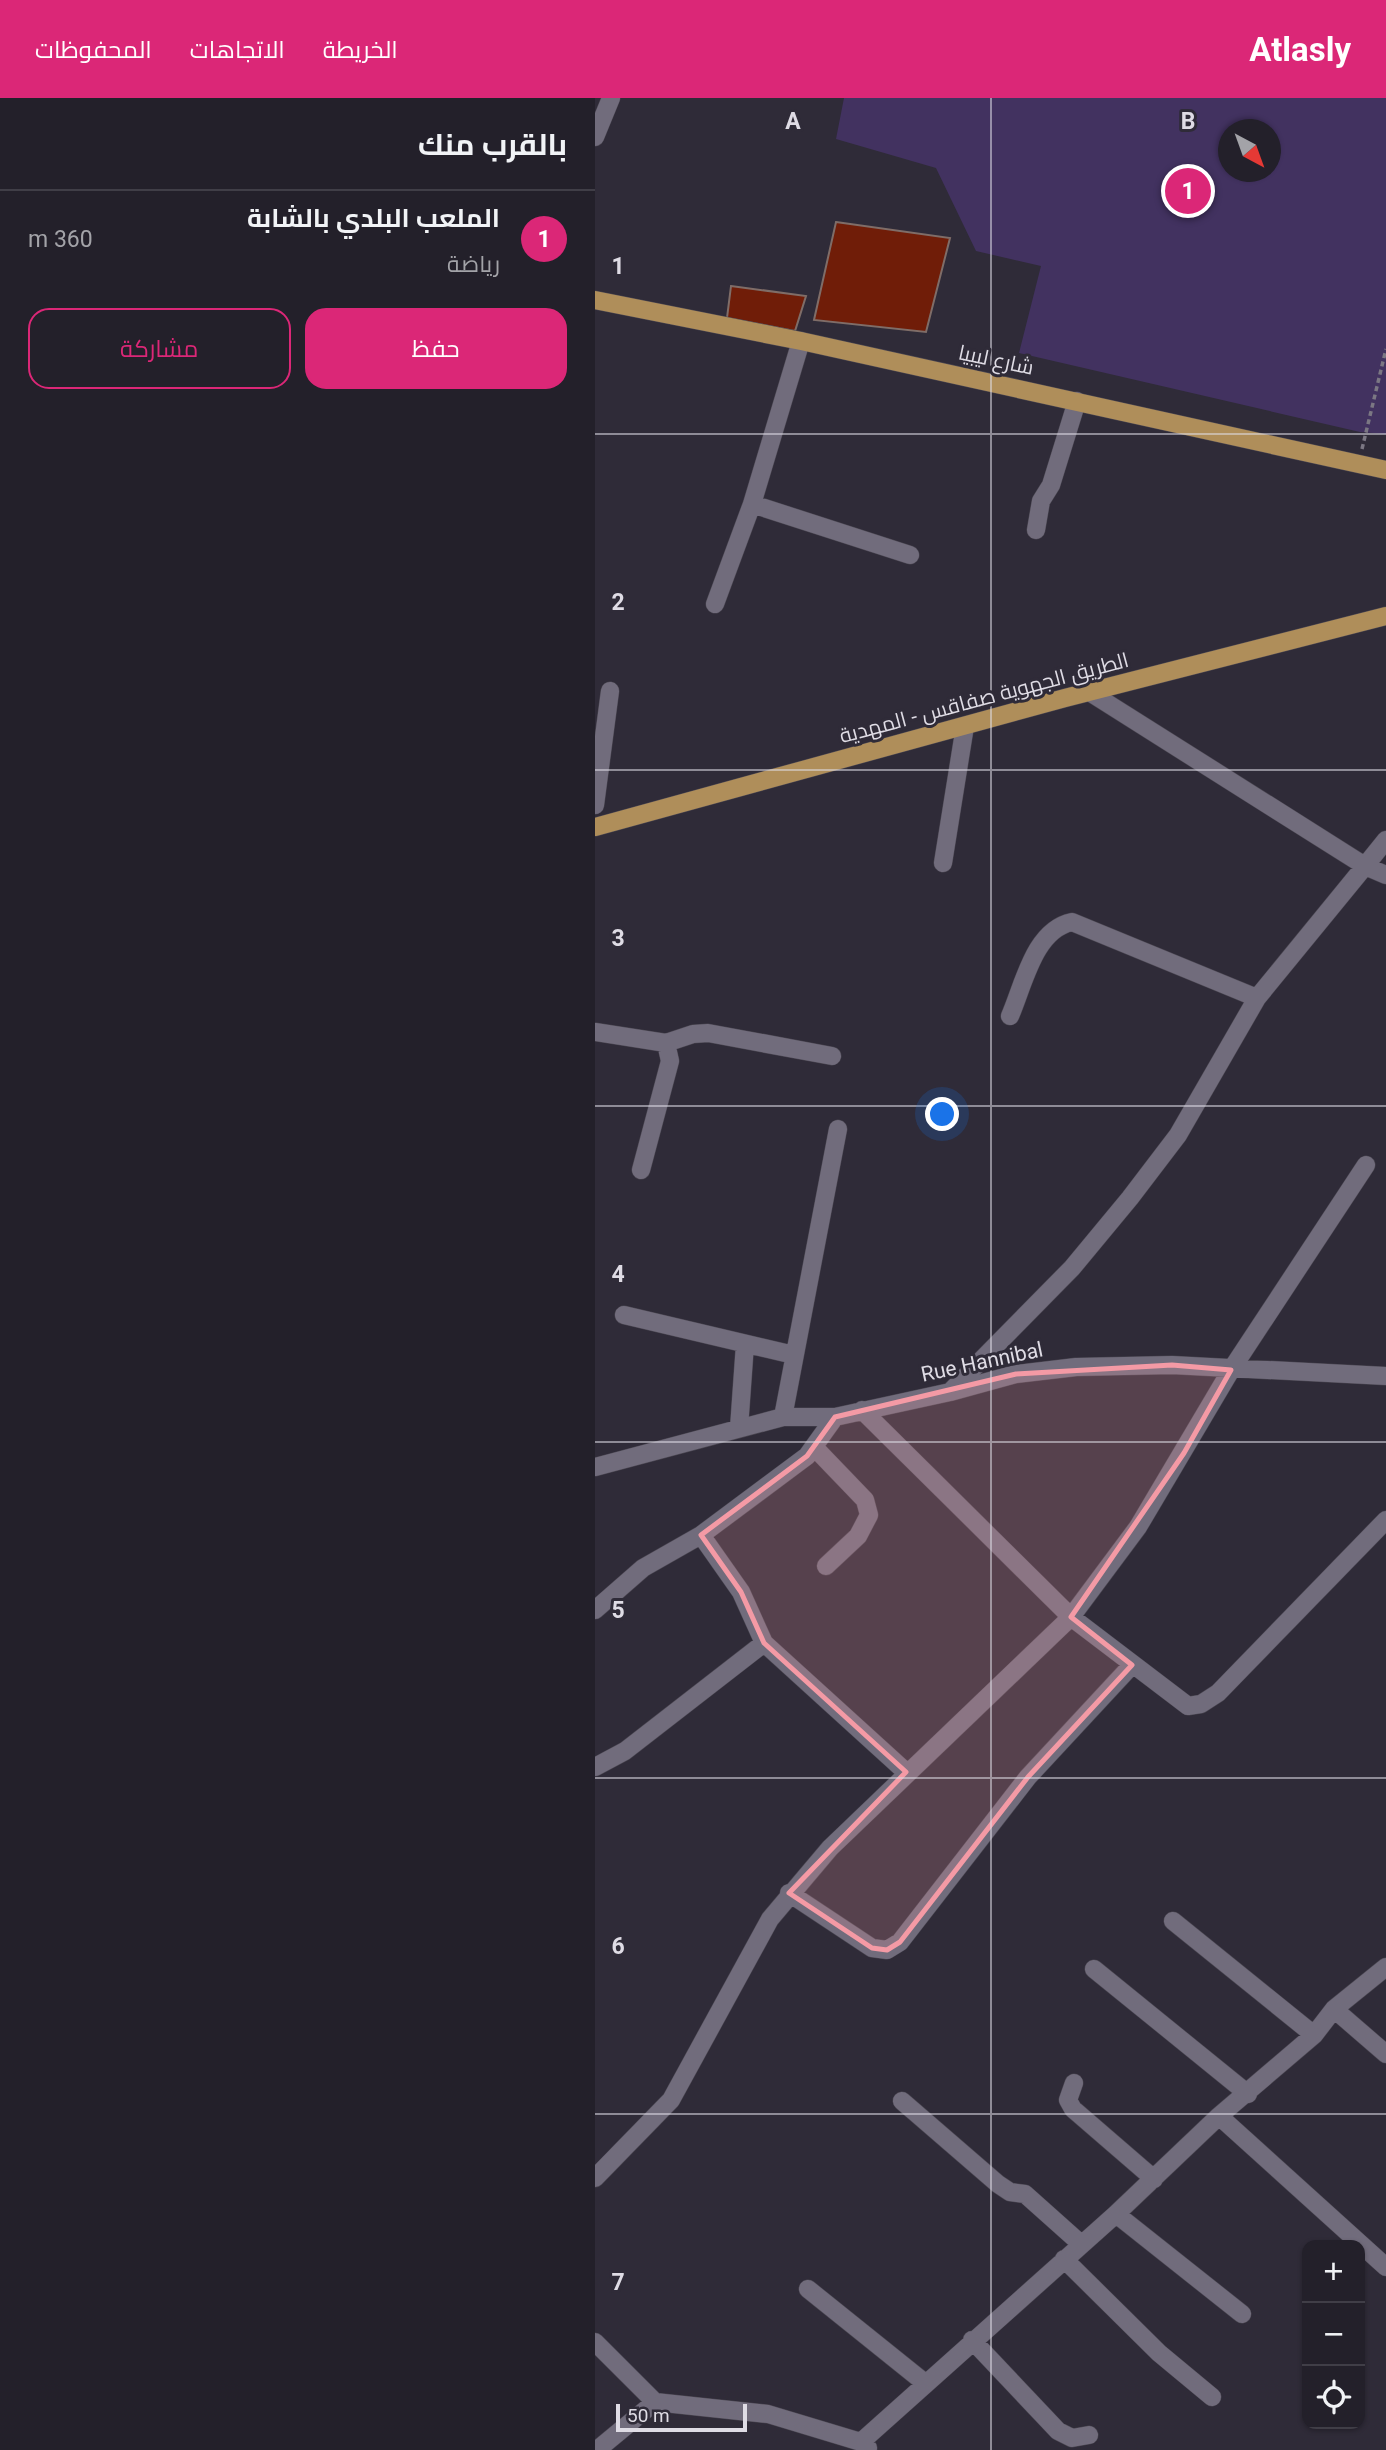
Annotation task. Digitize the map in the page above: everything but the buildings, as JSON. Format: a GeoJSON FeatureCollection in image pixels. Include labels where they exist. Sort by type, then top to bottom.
{"type":"FeatureCollection","features":[{"type":"Feature","properties":{"kind":"main road","name":"شارع ليبيا"},"geometry":{"type":"LineString","coordinates":[[595,300],[801,341],[1386,470]]}},
{"type":"Feature","properties":{"kind":"main road","name":"الطريق الجهوية صفاقس - المهدية"},"geometry":{"type":"LineString","coordinates":[[595,827],[965,726],[1386,616]]}},
{"type":"Feature","properties":{"kind":"street"},"geometry":{"type":"LineString","coordinates":[[595,137],[611,98]]}},
{"type":"Feature","properties":{"kind":"street"},"geometry":{"type":"LineString","coordinates":[[715,604],[752,504],[801,341]]}},
{"type":"Feature","properties":{"kind":"street"},"geometry":{"type":"LineString","coordinates":[[1036,530],[1041,501],[1051,485],[1077,401]]}},
{"type":"Feature","properties":{"kind":"street"},"geometry":{"type":"LineString","coordinates":[[752,504],[910,555]]}},
{"type":"Feature","properties":{"kind":"street"},"geometry":{"type":"LineString","coordinates":[[595,805],[610,691]]}},
{"type":"Feature","properties":{"kind":"street"},"geometry":{"type":"LineString","coordinates":[[1091,693],[1366,866],[1386,875]]}},
{"type":"Feature","properties":{"kind":"street"},"geometry":{"type":"LineString","coordinates":[[943,863],[965,726]]}},
{"type":"Feature","properties":{"kind":"street"},"geometry":{"type":"LineString","coordinates":[[950,1392],[1072,1268],[1130,1198],[1178,1135],[1257,998],[1386,840]]}},
{"type":"Feature","properties":{"kind":"street"},"geometry":{"type":"LineString","coordinates":[[1010,1016],[1044,937],[1057,926],[1072,922],[1257,998]]}},
{"type":"Feature","properties":{"kind":"street"},"geometry":{"type":"LineString","coordinates":[[595,1031],[666,1043],[693,1034],[708,1033],[832,1056]]}},
{"type":"Feature","properties":{"kind":"street"},"geometry":{"type":"LineString","coordinates":[[641,1170],[670,1061],[666,1043]]}},
{"type":"Feature","properties":{"kind":"street"},"geometry":{"type":"LineString","coordinates":[[783,1417],[838,1129]]}},
{"type":"Feature","properties":{"kind":"street"},"geometry":{"type":"LineString","coordinates":[[595,2178],[671,2100],[770,1919],[789,1893],[906,1772],[1071,1617],[1138,1528],[1231,1370],[1366,1165]]}},
{"type":"Feature","properties":{"kind":"street"},"geometry":{"type":"LineString","coordinates":[[624,1315],[795,1355]]}},
{"type":"Feature","properties":{"kind":"street"},"geometry":{"type":"LineString","coordinates":[[739,1428],[745,1343]]}},
{"type":"Feature","properties":{"kind":"street","name":"Rue Hannibal"},"geometry":{"type":"LineString","coordinates":[[595,1467],[783,1417],[835,1417],[950,1392],[1016,1374],[1076,1367],[1172,1365],[1386,1376]]}},
{"type":"Feature","properties":{"kind":"street"},"geometry":{"type":"LineString","coordinates":[[862,1410],[1071,1617],[1188,1706],[1201,1704],[1218,1693],[1386,1520]]}},
{"type":"Feature","properties":{"kind":"street"},"geometry":{"type":"LineString","coordinates":[[595,1609],[643,1568],[701,1535],[815,1448],[835,1417]]}},
{"type":"Feature","properties":{"kind":"street"},"geometry":{"type":"LineString","coordinates":[[815,1448],[865,1500],[869,1515],[858,1536],[826,1566]]}},
{"type":"Feature","properties":{"kind":"street"},"geometry":{"type":"LineString","coordinates":[[701,1535],[741,1592],[764,1643],[906,1772]]}},
{"type":"Feature","properties":{"kind":"street"},"geometry":{"type":"LineString","coordinates":[[595,1767],[625,1751],[764,1643]]}},
{"type":"Feature","properties":{"kind":"street"},"geometry":{"type":"LineString","coordinates":[[789,1893],[872,1948],[887,1950],[900,1942],[1028,1776],[1132,1665]]}},
{"type":"Feature","properties":{"kind":"street"},"geometry":{"type":"LineString","coordinates":[[1173,1921],[1314,2035]]}},
{"type":"Feature","properties":{"kind":"street"},"geometry":{"type":"LineString","coordinates":[[595,2342],[655,2402],[768,2414],[865,2446],[925,2383],[1116,2214],[1219,2116],[1314,2035],[1334,2009],[1386,1967]]}},
{"type":"Feature","properties":{"kind":"street"},"geometry":{"type":"LineString","coordinates":[[1094,1969],[1248,2094]]}},
{"type":"Feature","properties":{"kind":"street"},"geometry":{"type":"LineString","coordinates":[[1334,2009],[1386,2054]]}},
{"type":"Feature","properties":{"kind":"street"},"geometry":{"type":"LineString","coordinates":[[1074,2082],[1068,2100],[1073,2109],[1154,2179]]}},
{"type":"Feature","properties":{"kind":"street"},"geometry":{"type":"LineString","coordinates":[[902,2101],[1006,2190],[1025,2194],[1081,2244]]}},
{"type":"Feature","properties":{"kind":"street"},"geometry":{"type":"LineString","coordinates":[[1219,2116],[1386,2267]]}},
{"type":"Feature","properties":{"kind":"street"},"geometry":{"type":"LineString","coordinates":[[1116,2214],[1243,2314]]}},
{"type":"Feature","properties":{"kind":"street"},"geometry":{"type":"LineString","coordinates":[[1064,2259],[1159,2353],[1212,2397]]}},
{"type":"Feature","properties":{"kind":"street"},"geometry":{"type":"LineString","coordinates":[[808,2289],[925,2383]]}},
{"type":"Feature","properties":{"kind":"street"},"geometry":{"type":"LineString","coordinates":[[972,2340],[1058,2431],[1072,2438],[1089,2435]]}},
{"type":"Feature","properties":{"kind":"street"},"geometry":{"type":"LineString","coordinates":[[597,2450],[655,2402]]}},
{"type":"Feature","properties":{"kind":"path"},"geometry":{"type":"LineString","coordinates":[[1359,463],[1386,349]]}},
{"type":"Feature","properties":{"kind":"highlighted area"},"geometry":{"type":"Polygon","coordinates":[[[1172,1365],[1231,1370],[1184,1453],[1071,1617],[1132,1665],[1028,1777],[900,1942],[887,1950],[872,1948],[789,1893],[906,1772],[764,1643],[741,1592],[701,1535],[807,1456],[835,1417],[1016,1374],[1172,1365]]]}},
{"type":"Feature","properties":{"kind":"shaded area"},"geometry":{"type":"Polygon","coordinates":[[[844,98],[1386,98],[1386,434],[1360,432],[1019,353],[1041,266],[976,251],[936,168],[836,139],[844,98]]]}},
{"type":"Feature","properties":{"kind":"place","name":"الملعب البلدي بالشابة"},"geometry":{"type":"Point","coordinates":[1188,191]}}]}
